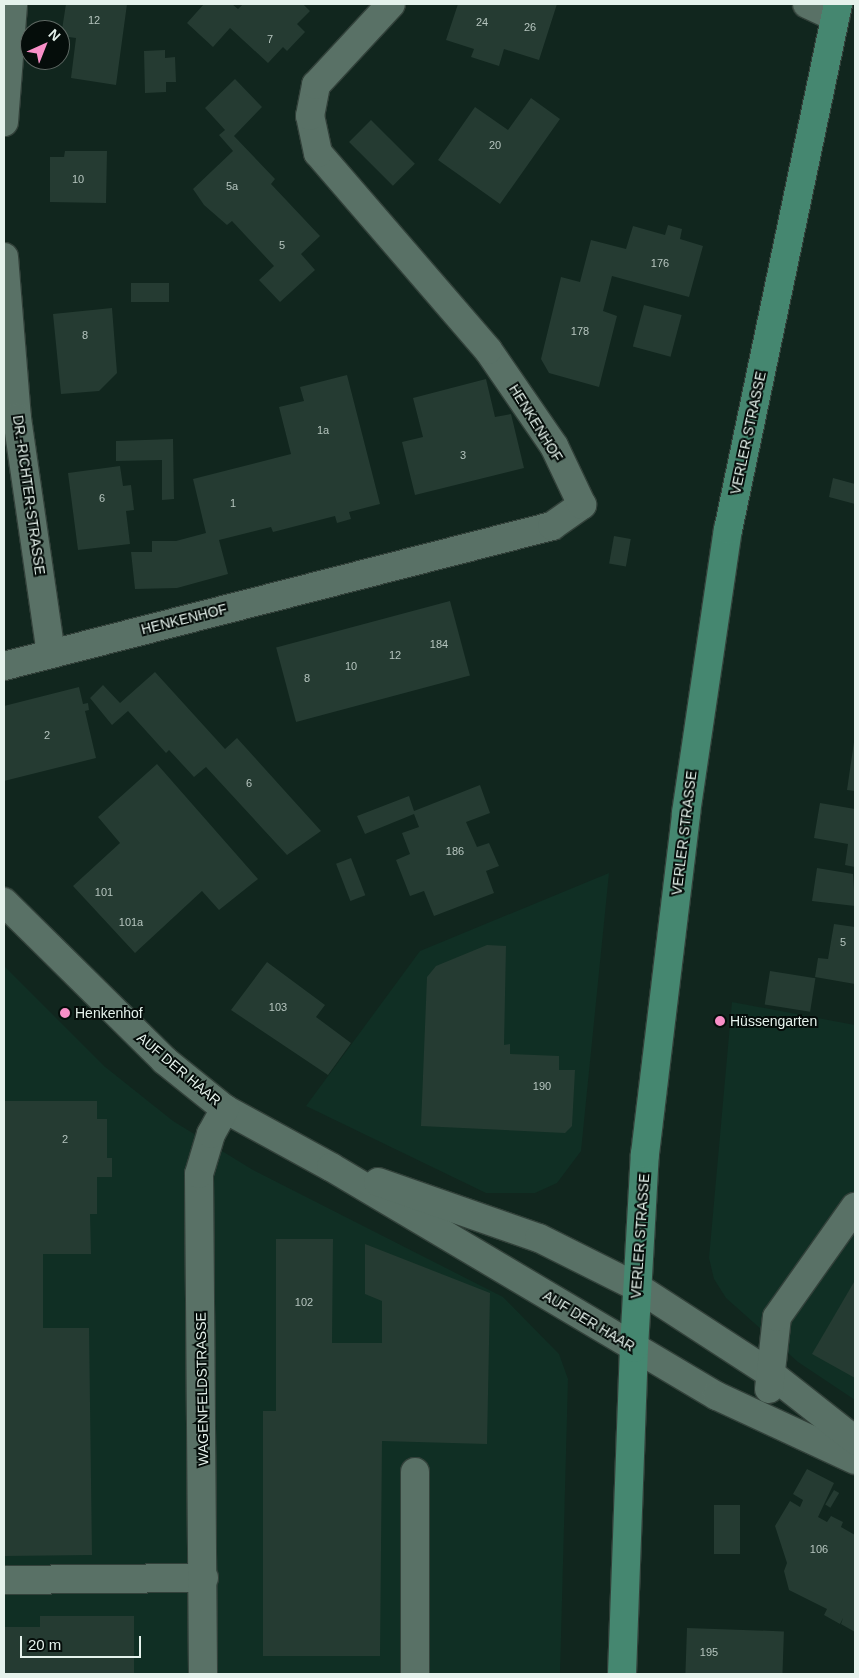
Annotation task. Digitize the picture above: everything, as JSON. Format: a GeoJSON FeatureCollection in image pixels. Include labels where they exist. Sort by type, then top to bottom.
{"type":"FeatureCollection","features":[{"type":"Feature","properties":{"kind":"main road","name":"VERLER STRASSE"},"geometry":{"type":"LineString","coordinates":[[622,1674],[634,1348],[646,1154],[686,813],[728,530],[836,10]]}},
{"type":"Feature","properties":{"kind":"street"},"geometry":{"type":"LineString","coordinates":[[4,122],[13,4]]}},
{"type":"Feature","properties":{"kind":"street","name":"HENKENHOF"},"geometry":{"type":"LineString","coordinates":[[51,654],[552,526],[582,505],[554,446],[488,350],[318,153],[310,116],[316,85],[391,4]]}},
{"type":"Feature","properties":{"kind":"street"},"geometry":{"type":"LineString","coordinates":[[807,4],[836,10]]}},
{"type":"Feature","properties":{"kind":"street","name":"DR.-RICHTER-STRASSE"},"geometry":{"type":"LineString","coordinates":[[4,257],[17,418],[51,654]]}},
{"type":"Feature","properties":{"kind":"street"},"geometry":{"type":"LineString","coordinates":[[4,666],[51,654]]}},
{"type":"Feature","properties":{"kind":"street","name":"AUF DER HAAR"},"geometry":{"type":"LineString","coordinates":[[4,902],[164,1060],[225,1109],[331,1167],[717,1396],[855,1460]]}},
{"type":"Feature","properties":{"kind":"street","name":"WAGENFELDSTRASSE"},"geometry":{"type":"LineString","coordinates":[[203,1674],[204,1578],[199,1174],[211,1134],[225,1109]]}},
{"type":"Feature","properties":{"kind":"street","name":"AUF DER HAAR"},"geometry":{"type":"LineString","coordinates":[[331,1167],[539,1238],[637,1286],[771,1374],[855,1440]]}},
{"type":"Feature","properties":{"kind":"street"},"geometry":{"type":"LineString","coordinates":[[765,1418],[777,1317],[855,1207]]}},
{"type":"Feature","properties":{"kind":"street"},"geometry":{"type":"LineString","coordinates":[[415,1472],[415,1674]]}},
{"type":"Feature","properties":{"kind":"street"},"geometry":{"type":"LineString","coordinates":[[4,1580],[204,1578]]}},
{"type":"Feature","properties":{"kind":"shaded area"},"geometry":{"type":"Polygon","coordinates":[[[609,873],[581,1151],[557,1183],[535,1193],[486,1193],[306,1106],[420,951],[609,873]]]}},
{"type":"Feature","properties":{"kind":"shaded area"},"geometry":{"type":"Polygon","coordinates":[[[4,966],[104,1066],[173,1121],[253,1170],[503,1297],[559,1354],[568,1379],[560,1674],[4,1674],[4,966]]]}},
{"type":"Feature","properties":{"kind":"shaded area"},"geometry":{"type":"Polygon","coordinates":[[[732,1002],[855,1025],[855,1400],[798,1362],[726,1298],[714,1279],[709,1258],[732,1002]]]}},
{"type":"Feature","properties":{"kind":"building"},"geometry":{"type":"Polygon","coordinates":[[[66,4],[127,4],[116,85],[71,78],[76,38],[70,37],[70,20],[64,20],[66,4]]]}},
{"type":"Feature","properties":{"kind":"building"},"geometry":{"type":"Polygon","coordinates":[[[204,4],[232,4],[238,9],[243,4],[303,4],[310,11],[297,24],[305,32],[287,51],[283,47],[268,63],[230,28],[213,47],[187,23],[204,4]]]}},
{"type":"Feature","properties":{"kind":"building"},"geometry":{"type":"Polygon","coordinates":[[[458,4],[557,4],[539,60],[504,49],[499,66],[471,57],[474,49],[446,40],[458,4]]]}},
{"type":"Feature","properties":{"kind":"building"},"geometry":{"type":"Polygon","coordinates":[[[165,50],[165,58],[175,57],[176,82],[166,82],[166,92],[145,93],[144,51],[165,50]]]}},
{"type":"Feature","properties":{"kind":"building"},"geometry":{"type":"Polygon","coordinates":[[[235,79],[262,107],[234,136],[275,179],[271,184],[320,236],[301,254],[315,270],[280,302],[259,280],[274,266],[232,221],[227,225],[204,205],[193,189],[233,151],[219,135],[225,130],[205,108],[235,79]]]}},
{"type":"Feature","properties":{"kind":"building"},"geometry":{"type":"Polygon","coordinates":[[[531,98],[560,119],[500,204],[438,160],[475,107],[508,130],[531,98]]]}},
{"type":"Feature","properties":{"kind":"building"},"geometry":{"type":"Polygon","coordinates":[[[371,120],[415,164],[393,186],[349,142],[371,120]]]}},
{"type":"Feature","properties":{"kind":"building"},"geometry":{"type":"Polygon","coordinates":[[[65,151],[107,151],[106,203],[50,202],[50,157],[64,157],[65,151]]]}},
{"type":"Feature","properties":{"kind":"building"},"geometry":{"type":"Polygon","coordinates":[[[668,225],[682,229],[680,239],[703,246],[689,297],[612,276],[603,311],[617,316],[599,387],[549,373],[541,359],[561,277],[580,282],[591,240],[626,249],[633,226],[665,235],[668,225]]]}},
{"type":"Feature","properties":{"kind":"building"},"geometry":{"type":"Polygon","coordinates":[[[131,283],[169,283],[169,302],[131,302],[131,283]]]}},
{"type":"Feature","properties":{"kind":"building"},"geometry":{"type":"Polygon","coordinates":[[[644,305],[682,315],[671,357],[633,347],[644,305]]]}},
{"type":"Feature","properties":{"kind":"building"},"geometry":{"type":"Polygon","coordinates":[[[112,308],[117,373],[99,391],[61,394],[53,314],[112,308]]]}},
{"type":"Feature","properties":{"kind":"building"},"geometry":{"type":"Polygon","coordinates":[[[347,375],[380,504],[349,512],[351,519],[337,523],[335,516],[273,532],[271,527],[219,540],[228,574],[177,588],[135,589],[131,552],[152,552],[152,541],[176,541],[206,533],[193,479],[291,454],[279,407],[304,401],[300,387],[347,375]]]}},
{"type":"Feature","properties":{"kind":"building"},"geometry":{"type":"Polygon","coordinates":[[[486,379],[495,417],[511,414],[524,468],[415,495],[402,442],[423,437],[413,398],[486,379]]]}},
{"type":"Feature","properties":{"kind":"building"},"geometry":{"type":"Polygon","coordinates":[[[173,439],[174,499],[162,500],[162,460],[116,461],[116,441],[173,439]]]}},
{"type":"Feature","properties":{"kind":"building"},"geometry":{"type":"Polygon","coordinates":[[[120,466],[123,486],[131,485],[134,510],[126,511],[130,544],[78,550],[68,473],[120,466]]]}},
{"type":"Feature","properties":{"kind":"building"},"geometry":{"type":"Polygon","coordinates":[[[833,478],[855,484],[855,504],[829,497],[833,478]]]}},
{"type":"Feature","properties":{"kind":"building"},"geometry":{"type":"Polygon","coordinates":[[[614,536],[631,539],[626,567],[609,564],[614,536]]]}},
{"type":"Feature","properties":{"kind":"building"},"geometry":{"type":"Polygon","coordinates":[[[450,601],[470,675],[296,722],[276,648],[450,601]]]}},
{"type":"Feature","properties":{"kind":"building"},"geometry":{"type":"Polygon","coordinates":[[[155,672],[225,749],[237,738],[321,831],[287,855],[206,767],[194,777],[169,750],[166,753],[128,711],[112,725],[90,698],[103,685],[120,703],[155,672]]]}},
{"type":"Feature","properties":{"kind":"building"},"geometry":{"type":"Polygon","coordinates":[[[79,687],[83,704],[88,703],[89,710],[85,711],[96,758],[4,781],[4,706],[79,687]]]}},
{"type":"Feature","properties":{"kind":"building"},"geometry":{"type":"Polygon","coordinates":[[[855,743],[855,791],[847,790],[855,743]]]}},
{"type":"Feature","properties":{"kind":"building"},"geometry":{"type":"Polygon","coordinates":[[[157,764],[258,879],[219,910],[202,891],[135,953],[73,886],[120,843],[98,817],[157,764]]]}},
{"type":"Feature","properties":{"kind":"building"},"geometry":{"type":"Polygon","coordinates":[[[480,785],[490,813],[466,822],[477,847],[489,843],[499,866],[486,871],[494,893],[434,916],[424,891],[410,896],[396,860],[410,854],[402,833],[419,827],[414,814],[365,834],[357,816],[409,796],[414,811],[480,785]]]}},
{"type":"Feature","properties":{"kind":"building"},"geometry":{"type":"Polygon","coordinates":[[[820,803],[855,809],[855,867],[845,865],[848,844],[814,838],[820,803]]]}},
{"type":"Feature","properties":{"kind":"building"},"geometry":{"type":"Polygon","coordinates":[[[351,858],[365,895],[350,901],[336,864],[351,858]]]}},
{"type":"Feature","properties":{"kind":"building"},"geometry":{"type":"Polygon","coordinates":[[[817,868],[853,874],[855,906],[812,901],[817,868]]]}},
{"type":"Feature","properties":{"kind":"building"},"geometry":{"type":"Polygon","coordinates":[[[834,924],[855,927],[855,984],[815,977],[818,958],[828,959],[834,924]]]}},
{"type":"Feature","properties":{"kind":"building"},"geometry":{"type":"Polygon","coordinates":[[[487,945],[506,946],[504,1045],[510,1044],[510,1054],[559,1056],[559,1070],[575,1070],[572,1126],[565,1133],[421,1126],[427,977],[436,966],[487,945]]]}},
{"type":"Feature","properties":{"kind":"building"},"geometry":{"type":"Polygon","coordinates":[[[267,962],[325,1005],[316,1017],[351,1043],[328,1075],[231,1010],[267,962]]]}},
{"type":"Feature","properties":{"kind":"building"},"geometry":{"type":"Polygon","coordinates":[[[770,971],[815,978],[810,1012],[765,1005],[770,971]]]}},
{"type":"Feature","properties":{"kind":"building"},"geometry":{"type":"Polygon","coordinates":[[[4,1101],[97,1101],[97,1119],[107,1119],[107,1158],[112,1158],[112,1177],[97,1177],[97,1214],[90,1214],[91,1254],[43,1254],[43,1328],[89,1328],[92,1555],[4,1556],[4,1101]]]}},
{"type":"Feature","properties":{"kind":"building"},"geometry":{"type":"Polygon","coordinates":[[[276,1239],[333,1239],[332,1343],[382,1343],[382,1301],[365,1294],[365,1244],[490,1293],[487,1444],[382,1441],[380,1656],[263,1656],[263,1411],[276,1411],[276,1239]]]}},
{"type":"Feature","properties":{"kind":"building"},"geometry":{"type":"Polygon","coordinates":[[[855,1282],[855,1378],[812,1354],[855,1282]]]}},
{"type":"Feature","properties":{"kind":"building"},"geometry":{"type":"Polygon","coordinates":[[[807,1469],[834,1483],[818,1517],[827,1522],[831,1516],[843,1522],[841,1527],[855,1535],[855,1632],[841,1624],[843,1618],[840,1624],[824,1615],[827,1609],[789,1590],[784,1571],[787,1563],[775,1526],[790,1501],[800,1507],[803,1500],[793,1494],[807,1469]]]}},
{"type":"Feature","properties":{"kind":"building"},"geometry":{"type":"Polygon","coordinates":[[[834,1490],[839,1493],[830,1508],[825,1505],[834,1490]]]}},
{"type":"Feature","properties":{"kind":"building"},"geometry":{"type":"Polygon","coordinates":[[[714,1505],[740,1505],[740,1554],[714,1554],[714,1505]]]}},
{"type":"Feature","properties":{"kind":"building"},"geometry":{"type":"Polygon","coordinates":[[[40,1616],[134,1616],[134,1674],[4,1674],[4,1627],[40,1627],[40,1616]]]}},
{"type":"Feature","properties":{"kind":"building"},"geometry":{"type":"Polygon","coordinates":[[[687,1628],[784,1631],[782,1674],[685,1674],[687,1628]]]}},
{"type":"Feature","properties":{"kind":"place","name":"Henkenhof"},"geometry":{"type":"Point","coordinates":[65,1013]}},
{"type":"Feature","properties":{"kind":"place","name":"Hüssengarten"},"geometry":{"type":"Point","coordinates":[720,1021]}}]}
